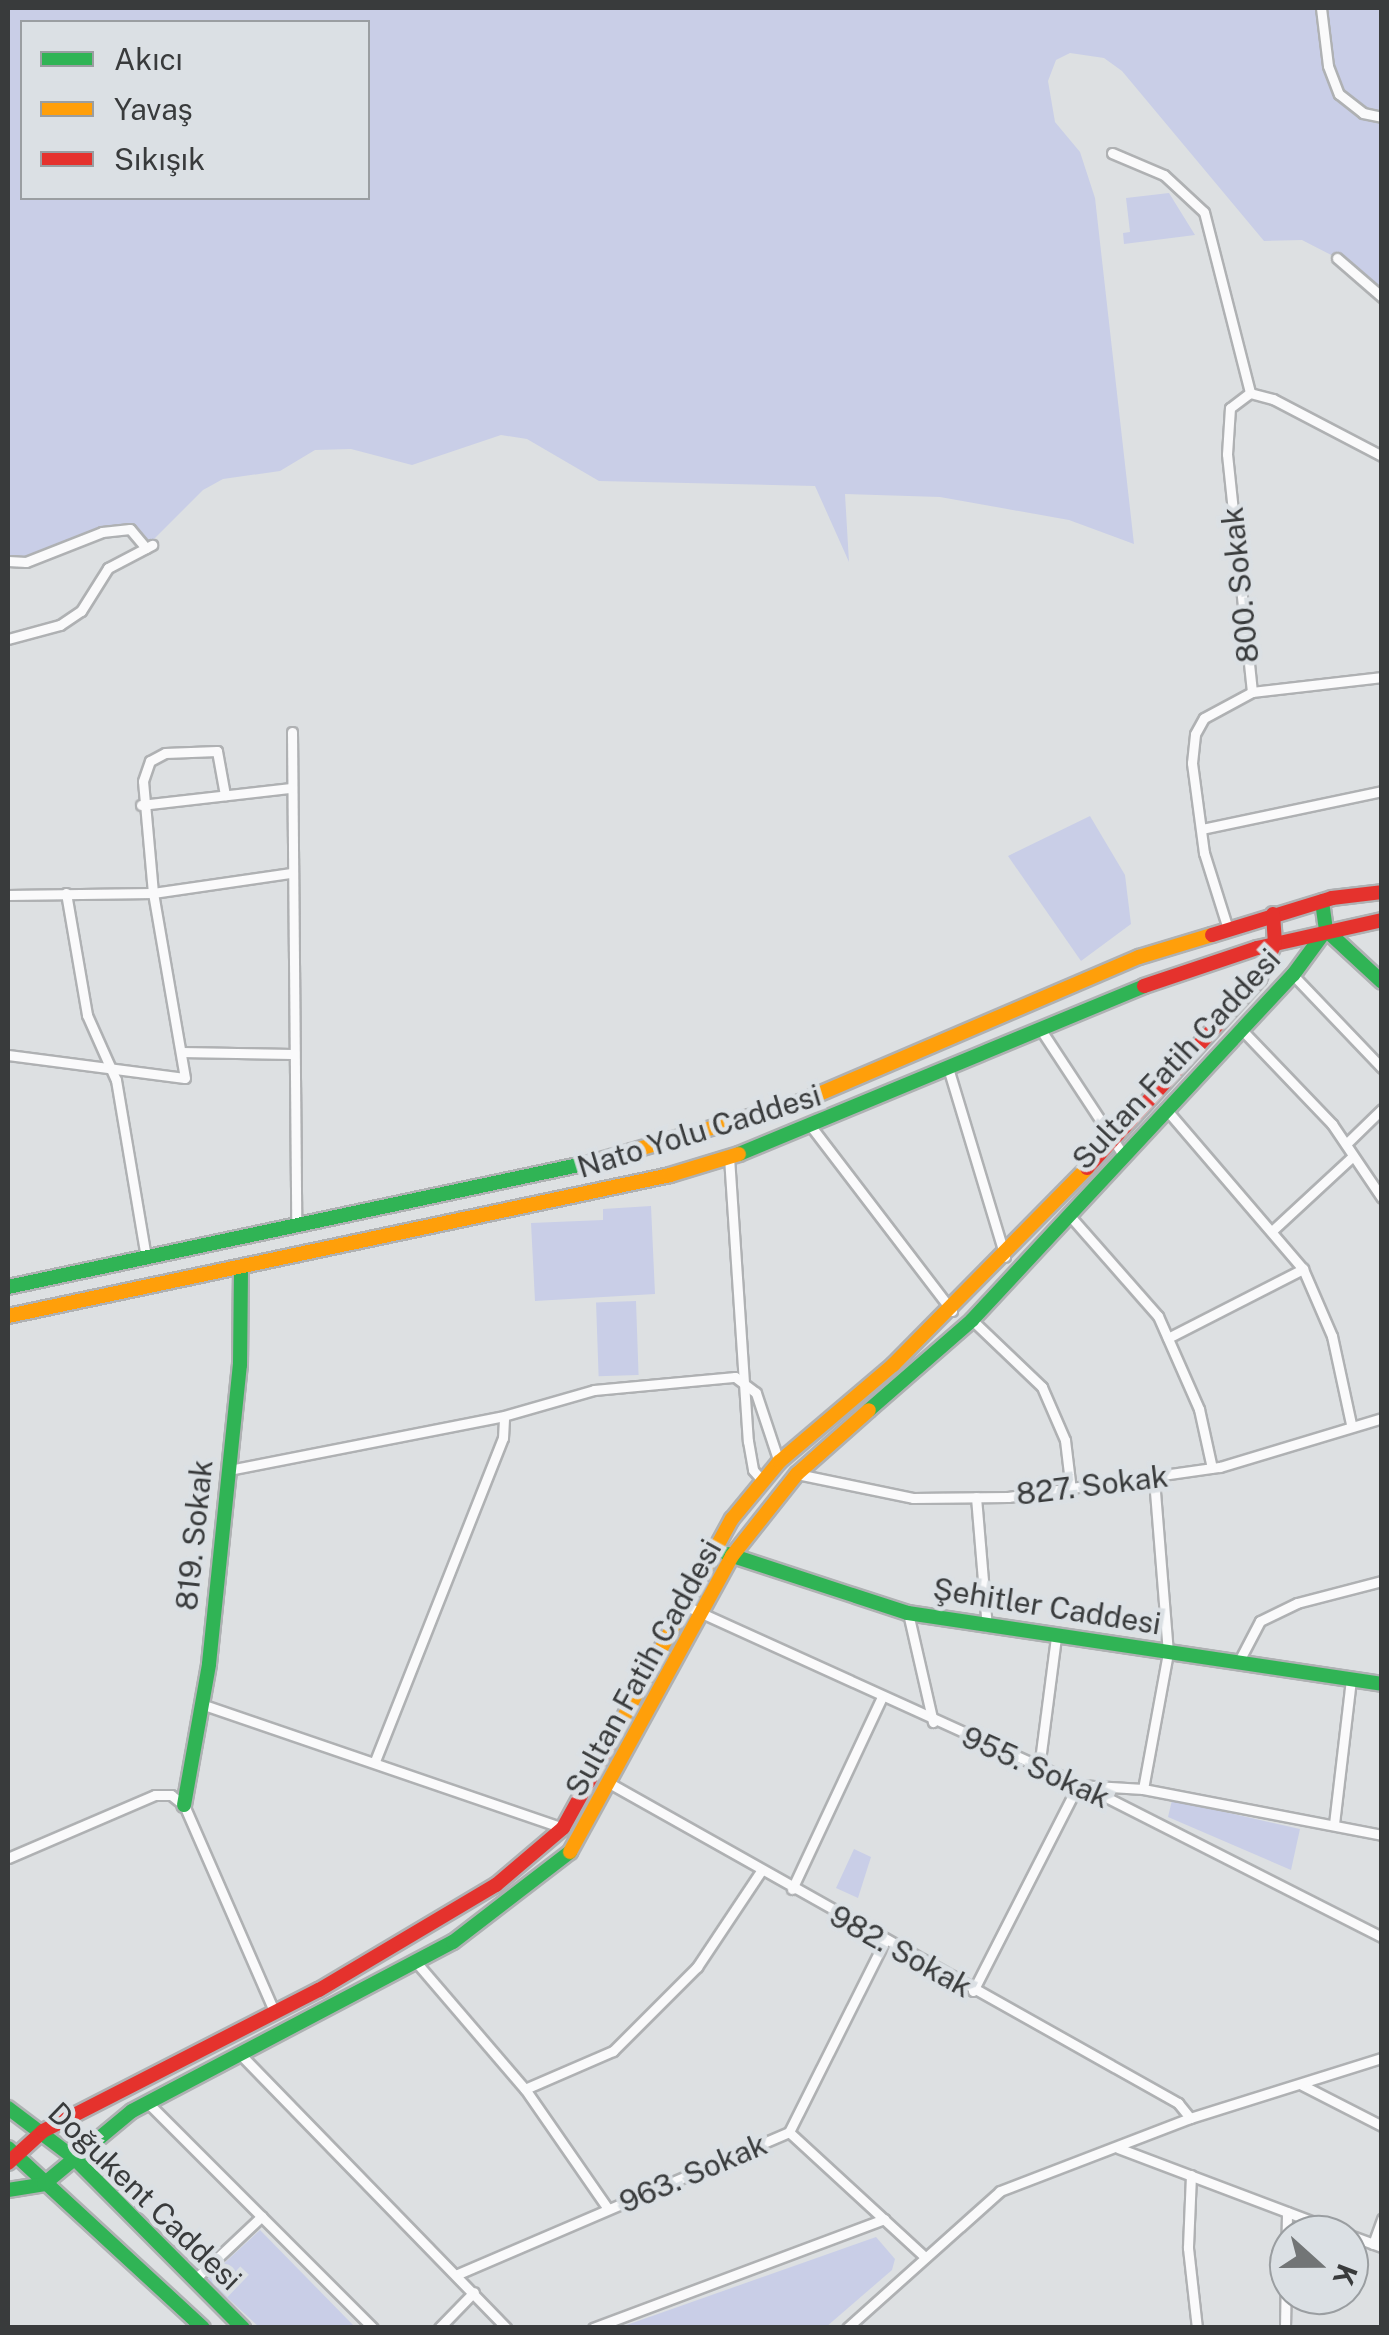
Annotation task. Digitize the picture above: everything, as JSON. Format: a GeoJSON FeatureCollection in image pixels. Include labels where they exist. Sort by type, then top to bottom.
{"type":"FeatureCollection","features":[{"type":"Feature","properties":{"kind":"main road","name":"Nato Yolu Caddesi"},"geometry":{"type":"LineString","coordinates":[[8,1287],[545,1174],[798,1102],[1139,958],[1273,914],[1322,901],[1382,892]]}},
{"type":"Feature","properties":{"kind":"main road"},"geometry":{"type":"LineString","coordinates":[[1322,901],[1328,908],[1326,930],[1382,982]]}},
{"type":"Feature","properties":{"kind":"main road","name":"Sultan Fatih Caddesi"},"geometry":{"type":"LineString","coordinates":[[11,2156],[43,2131],[275,2013],[496,1885],[563,1828],[714,1548],[764,1481],[779,1462],[952,1311],[1259,979],[1276,943],[1270,937],[1273,914]]}},
{"type":"Feature","properties":{"kind":"main road","name":"Nato Yolu Caddesi"},"geometry":{"type":"LineString","coordinates":[[8,1316],[241,1269],[729,1157],[813,1129],[1114,996],[1276,943],[1382,920]]}},
{"type":"Feature","properties":{"kind":"main road","name":"Sultan Fatih Caddesi"},"geometry":{"type":"LineString","coordinates":[[44,2184],[148,2102],[452,1942],[570,1853],[732,1556],[797,1474],[972,1320],[1165,1108],[1293,975],[1326,930]]}},
{"type":"Feature","properties":{"kind":"main road","name":"819. Sokak"},"geometry":{"type":"LineString","coordinates":[[184,1805],[204,1705],[229,1470],[241,1269]]}},
{"type":"Feature","properties":{"kind":"main road","name":"Şehitler Caddesi"},"geometry":{"type":"LineString","coordinates":[[714,1548],[908,1612],[987,1628],[1382,1684]]}},
{"type":"Feature","properties":{"kind":"main road","name":"Doğukent Caddesi"},"geometry":{"type":"LineString","coordinates":[[8,2108],[74,2158],[243,2328]]}},
{"type":"Feature","properties":{"kind":"main road","name":"Doğukent Caddesi"},"geometry":{"type":"LineString","coordinates":[[11,2156],[202,2327]]}},
{"type":"Feature","properties":{"kind":"main road"},"geometry":{"type":"LineString","coordinates":[[8,2190],[44,2184]]}},
{"type":"Feature","properties":{"kind":"street"},"geometry":{"type":"LineString","coordinates":[[1321,8],[1328,66],[1339,94],[1382,117]]}},
{"type":"Feature","properties":{"kind":"street"},"geometry":{"type":"LineString","coordinates":[[1112,152],[1178,184],[1204,212],[1250,394],[1382,456]]}},
{"type":"Feature","properties":{"kind":"street"},"geometry":{"type":"LineString","coordinates":[[1337,258],[1382,297]]}},
{"type":"Feature","properties":{"kind":"street","name":"800. Sokak"},"geometry":{"type":"LineString","coordinates":[[1250,394],[1230,408],[1227,454],[1252,692],[1382,677]]}},
{"type":"Feature","properties":{"kind":"street"},"geometry":{"type":"LineString","coordinates":[[8,561],[26,562],[102,532],[130,529],[149,547],[108,568],[81,611],[60,625],[8,639]]}},
{"type":"Feature","properties":{"kind":"street"},"geometry":{"type":"LineString","coordinates":[[1228,928],[1215,899],[1202,829],[1195,734],[1222,704],[1252,692]]}},
{"type":"Feature","properties":{"kind":"street"},"geometry":{"type":"LineString","coordinates":[[292,732],[290,873],[296,1226]]}},
{"type":"Feature","properties":{"kind":"street"},"geometry":{"type":"LineString","coordinates":[[8,1054],[185,1078],[141,805],[150,760],[166,752],[217,751],[225,796]]}},
{"type":"Feature","properties":{"kind":"street"},"geometry":{"type":"LineString","coordinates":[[141,805],[291,788]]}},
{"type":"Feature","properties":{"kind":"street"},"geometry":{"type":"LineString","coordinates":[[1202,829],[1382,791]]}},
{"type":"Feature","properties":{"kind":"street"},"geometry":{"type":"LineString","coordinates":[[8,895],[153,894],[290,873]]}},
{"type":"Feature","properties":{"kind":"street"},"geometry":{"type":"LineString","coordinates":[[66,893],[87,1015],[114,1070],[146,1258]]}},
{"type":"Feature","properties":{"kind":"street"},"geometry":{"type":"LineString","coordinates":[[1293,975],[1382,1068]]}},
{"type":"Feature","properties":{"kind":"street"},"geometry":{"type":"LineString","coordinates":[[1241,1029],[1346,1144],[1382,1198]]}},
{"type":"Feature","properties":{"kind":"street"},"geometry":{"type":"LineString","coordinates":[[1040,1030],[1123,1156]]}},
{"type":"Feature","properties":{"kind":"street"},"geometry":{"type":"LineString","coordinates":[[181,1052],[292,1054]]}},
{"type":"Feature","properties":{"kind":"street"},"geometry":{"type":"LineString","coordinates":[[949,1071],[1005,1257]]}},
{"type":"Feature","properties":{"kind":"street"},"geometry":{"type":"LineString","coordinates":[[1165,1108],[1302,1270],[1332,1336],[1352,1424]]}},
{"type":"Feature","properties":{"kind":"street"},"geometry":{"type":"LineString","coordinates":[[1346,1144],[1382,1109]]}},
{"type":"Feature","properties":{"kind":"street"},"geometry":{"type":"LineString","coordinates":[[813,1129],[952,1311]]}},
{"type":"Feature","properties":{"kind":"street"},"geometry":{"type":"LineString","coordinates":[[1272,1230],[1353,1156]]}},
{"type":"Feature","properties":{"kind":"street"},"geometry":{"type":"LineString","coordinates":[[729,1157],[753,1470],[764,1481]]}},
{"type":"Feature","properties":{"kind":"street"},"geometry":{"type":"LineString","coordinates":[[1070,1216],[1158,1316],[1199,1409],[1212,1468]]}},
{"type":"Feature","properties":{"kind":"street"},"geometry":{"type":"LineString","coordinates":[[1168,1338],[1302,1270]]}},
{"type":"Feature","properties":{"kind":"street"},"geometry":{"type":"LineString","coordinates":[[972,1320],[1042,1388],[1065,1440],[1071,1490]]}},
{"type":"Feature","properties":{"kind":"street"},"geometry":{"type":"LineString","coordinates":[[229,1470],[504,1416],[594,1390],[735,1377],[756,1394],[779,1462]]}},
{"type":"Feature","properties":{"kind":"street"},"geometry":{"type":"LineString","coordinates":[[375,1761],[503,1438],[504,1416]]}},
{"type":"Feature","properties":{"kind":"street","name":"827. Sokak"},"geometry":{"type":"LineString","coordinates":[[797,1474],[912,1498],[1071,1490],[1212,1468],[1382,1418]]}},
{"type":"Feature","properties":{"kind":"street"},"geometry":{"type":"LineString","coordinates":[[1143,1789],[1168,1653],[1154,1479]]}},
{"type":"Feature","properties":{"kind":"street"},"geometry":{"type":"LineString","coordinates":[[976,1497],[987,1628]]}},
{"type":"Feature","properties":{"kind":"street"},"geometry":{"type":"LineString","coordinates":[[1238,1663],[1260,1621],[1382,1581]]}},
{"type":"Feature","properties":{"kind":"street","name":"955. Sokak"},"geometry":{"type":"LineString","coordinates":[[686,1606],[881,1699],[1078,1785],[1382,1937]]}},
{"type":"Feature","properties":{"kind":"street"},"geometry":{"type":"LineString","coordinates":[[908,1612],[933,1722]]}},
{"type":"Feature","properties":{"kind":"street"},"geometry":{"type":"LineString","coordinates":[[1039,1768],[1056,1637]]}},
{"type":"Feature","properties":{"kind":"street"},"geometry":{"type":"LineString","coordinates":[[1334,1824],[1351,1679]]}},
{"type":"Feature","properties":{"kind":"street"},"geometry":{"type":"LineString","coordinates":[[792,1889],[881,1699]]}},
{"type":"Feature","properties":{"kind":"street"},"geometry":{"type":"LineString","coordinates":[[204,1705],[563,1828]]}},
{"type":"Feature","properties":{"kind":"street","name":"982. Sokak"},"geometry":{"type":"LineString","coordinates":[[611,1784],[884,1942],[1178,2104],[1190,2118]]}},
{"type":"Feature","properties":{"kind":"street"},"geometry":{"type":"LineString","coordinates":[[973,1991],[1078,1785],[1143,1789],[1382,1835]]}},
{"type":"Feature","properties":{"kind":"street"},"geometry":{"type":"LineString","coordinates":[[8,1858],[155,1796],[171,1795],[184,1805],[275,2013]]}},
{"type":"Feature","properties":{"kind":"street"},"geometry":{"type":"LineString","coordinates":[[525,2089],[613,2051],[697,1967],[761,1871]]}},
{"type":"Feature","properties":{"kind":"street","name":"963. Sokak"},"geometry":{"type":"LineString","coordinates":[[458,2274],[789,2132],[884,1942]]}},
{"type":"Feature","properties":{"kind":"street"},"geometry":{"type":"LineString","coordinates":[[416,1962],[525,2089],[608,2208]]}},
{"type":"Feature","properties":{"kind":"street"},"geometry":{"type":"LineString","coordinates":[[239,2053],[458,2274],[506,2328]]}},
{"type":"Feature","properties":{"kind":"street"},"geometry":{"type":"LineString","coordinates":[[847,2328],[1000,2191],[1190,2118],[1382,2058]]}},
{"type":"Feature","properties":{"kind":"street"},"geometry":{"type":"LineString","coordinates":[[1302,2085],[1382,2126]]}},
{"type":"Feature","properties":{"kind":"street"},"geometry":{"type":"LineString","coordinates":[[148,2102],[373,2328]]}},
{"type":"Feature","properties":{"kind":"street"},"geometry":{"type":"LineString","coordinates":[[789,2132],[925,2257]]}},
{"type":"Feature","properties":{"kind":"street"},"geometry":{"type":"LineString","coordinates":[[1118,2148],[1295,2215]]}},
{"type":"Feature","properties":{"kind":"street"},"geometry":{"type":"LineString","coordinates":[[1192,2175],[1188,2248],[1197,2328]]}},
{"type":"Feature","properties":{"kind":"street"},"geometry":{"type":"LineString","coordinates":[[1285,2328],[1287,2212]]}},
{"type":"Feature","properties":{"kind":"street"},"geometry":{"type":"LineString","coordinates":[[194,2280],[262,2216]]}},
{"type":"Feature","properties":{"kind":"street"},"geometry":{"type":"LineString","coordinates":[[593,2328],[884,2219]]}},
{"type":"Feature","properties":{"kind":"street"},"geometry":{"type":"LineString","coordinates":[[1377,2246],[1382,2219]]}},
{"type":"Feature","properties":{"kind":"street"},"geometry":{"type":"LineString","coordinates":[[439,2328],[474,2292]]}},
{"type":"Feature","properties":{"kind":"shaded area"},"geometry":{"type":"Polygon","coordinates":[[[8,8],[1381,8],[1381,297],[1337,258],[1302,240],[1264,241],[1122,71],[1104,58],[1070,53],[1056,60],[1048,81],[1055,122],[1080,152],[1095,198],[1134,544],[1069,520],[940,497],[845,494],[849,562],[815,486],[599,481],[527,439],[501,435],[412,465],[351,449],[315,450],[280,471],[223,479],[203,490],[146,547],[131,527],[26,562],[8,561],[8,8]]]}},
{"type":"Feature","properties":{"kind":"shaded area"},"geometry":{"type":"Polygon","coordinates":[[[1169,193],[1195,235],[1124,244],[1123,233],[1130,232],[1126,198],[1169,193]]]}},
{"type":"Feature","properties":{"kind":"shaded area"},"geometry":{"type":"Polygon","coordinates":[[[1090,816],[1125,875],[1131,924],[1081,961],[1008,856],[1090,816]]]}},
{"type":"Feature","properties":{"kind":"shaded area"},"geometry":{"type":"Polygon","coordinates":[[[651,1206],[655,1294],[535,1301],[531,1223],[603,1220],[603,1209],[651,1206]]]}},
{"type":"Feature","properties":{"kind":"shaded area"},"geometry":{"type":"Polygon","coordinates":[[[636,1301],[639,1375],[599,1376],[596,1302],[636,1301]]]}},
{"type":"Feature","properties":{"kind":"shaded area"},"geometry":{"type":"Polygon","coordinates":[[[1172,1800],[1300,1829],[1291,1870],[1168,1817],[1172,1800]]]}},
{"type":"Feature","properties":{"kind":"shaded area"},"geometry":{"type":"Polygon","coordinates":[[[854,1849],[871,1857],[858,1898],[836,1888],[854,1849]]]}},
{"type":"Feature","properties":{"kind":"shaded area"},"geometry":{"type":"Polygon","coordinates":[[[260,2230],[355,2327],[259,2327],[207,2279],[260,2230]]]}},
{"type":"Feature","properties":{"kind":"shaded area"},"geometry":{"type":"Polygon","coordinates":[[[876,2237],[895,2259],[892,2270],[826,2327],[621,2327],[876,2237]]]}},
{"type":"Feature","properties":{"kind":"traffic: fast"},"geometry":{"type":"LineString","coordinates":[[869,1410],[972,1320],[1293,975],[1326,930],[1322,901]]}},
{"type":"Feature","properties":{"kind":"traffic: fast"},"geometry":{"type":"LineString","coordinates":[[1326,930],[1382,982]]}},
{"type":"Feature","properties":{"kind":"traffic: fast"},"geometry":{"type":"LineString","coordinates":[[739,1154],[1144,986]]}},
{"type":"Feature","properties":{"kind":"traffic: fast"},"geometry":{"type":"LineString","coordinates":[[8,1287],[597,1161]]}},
{"type":"Feature","properties":{"kind":"traffic: fast"},"geometry":{"type":"LineString","coordinates":[[184,1805],[209,1664],[240,1365],[241,1269]]}},
{"type":"Feature","properties":{"kind":"traffic: fast"},"geometry":{"type":"LineString","coordinates":[[727,1554],[908,1613],[1382,1684]]}},
{"type":"Feature","properties":{"kind":"traffic: fast"},"geometry":{"type":"LineString","coordinates":[[8,2190],[44,2184],[132,2111],[453,1942],[570,1852]]}},
{"type":"Feature","properties":{"kind":"traffic: fast"},"geometry":{"type":"LineString","coordinates":[[8,2108],[74,2158],[243,2328]]}},
{"type":"Feature","properties":{"kind":"traffic: fast"},"geometry":{"type":"LineString","coordinates":[[8,2148],[203,2328]]}},
{"type":"Feature","properties":{"kind":"traffic: slow"},"geometry":{"type":"LineString","coordinates":[[597,1161],[798,1103],[1139,957],[1212,935]]}},
{"type":"Feature","properties":{"kind":"traffic: slow"},"geometry":{"type":"LineString","coordinates":[[8,1316],[670,1175],[739,1154]]}},
{"type":"Feature","properties":{"kind":"traffic: slow"},"geometry":{"type":"LineString","coordinates":[[608,1746],[732,1519],[779,1462],[893,1365],[1087,1168]]}},
{"type":"Feature","properties":{"kind":"traffic: slow"},"geometry":{"type":"LineString","coordinates":[[570,1852],[732,1556],[797,1474],[869,1410]]}},
{"type":"Feature","properties":{"kind":"traffic: jam"},"geometry":{"type":"LineString","coordinates":[[1212,935],[1332,898],[1382,892]]}},
{"type":"Feature","properties":{"kind":"traffic: jam"},"geometry":{"type":"LineString","coordinates":[[1087,1168],[1259,979],[1275,943],[1273,914]]}},
{"type":"Feature","properties":{"kind":"traffic: jam"},"geometry":{"type":"LineString","coordinates":[[1144,986],[1257,948],[1382,920]]}},
{"type":"Feature","properties":{"kind":"traffic: jam"},"geometry":{"type":"LineString","coordinates":[[8,2163],[43,2131],[319,1990],[496,1885],[563,1828],[608,1746]]}}]}
